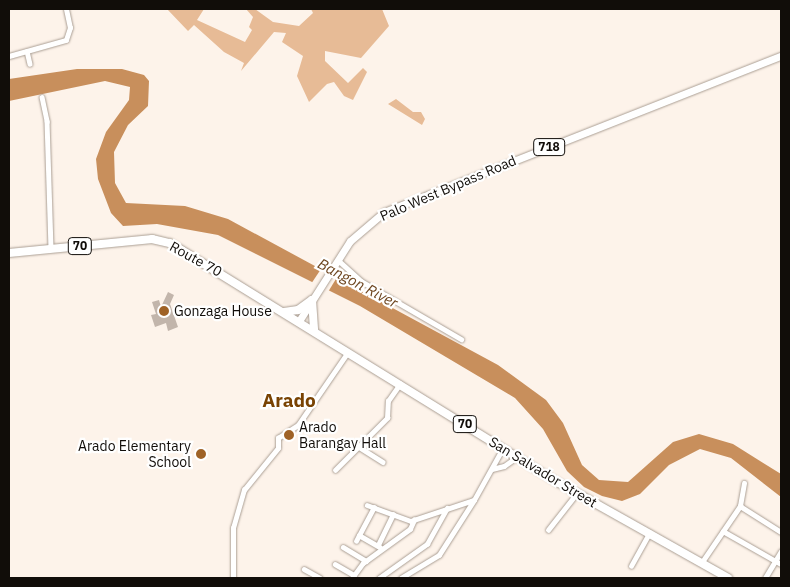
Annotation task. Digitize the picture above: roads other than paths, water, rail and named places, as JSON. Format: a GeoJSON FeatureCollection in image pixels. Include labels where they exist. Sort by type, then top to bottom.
{"type":"FeatureCollection","features":[{"type":"Feature","properties":{"kind":"highway","name":"Route 70"},"geometry":{"type":"LineString","coordinates":[[9,252],[152,239],[170,243],[284,312]]}},
{"type":"Feature","properties":{"kind":"highway"},"geometry":{"type":"LineString","coordinates":[[284,312],[298,310],[314,296]]}},
{"type":"Feature","properties":{"kind":"highway"},"geometry":{"type":"LineString","coordinates":[[314,296],[314,331]]}},
{"type":"Feature","properties":{"kind":"highway","name":"San Salvador Street"},"geometry":{"type":"LineString","coordinates":[[284,312],[516,457],[728,578]]}},
{"type":"Feature","properties":{"kind":"main road","name":"Palo West Bypass Road"},"geometry":{"type":"LineString","coordinates":[[299,321],[337,262],[366,224],[384,212],[781,56]]}},
{"type":"Feature","properties":{"kind":"street"},"geometry":{"type":"LineString","coordinates":[[9,56],[66,40],[70,32],[66,9]]}},
{"type":"Feature","properties":{"kind":"street"},"geometry":{"type":"LineString","coordinates":[[27,51],[30,64]]}},
{"type":"Feature","properties":{"kind":"street"},"geometry":{"type":"LineString","coordinates":[[42,97],[47,121],[51,248]]}},
{"type":"Feature","properties":{"kind":"street"},"geometry":{"type":"LineString","coordinates":[[337,262],[361,282],[461,339]]}},
{"type":"Feature","properties":{"kind":"street"},"geometry":{"type":"LineString","coordinates":[[233,578],[233,528],[244,490],[278,448],[278,438],[298,425],[348,352]]}},
{"type":"Feature","properties":{"kind":"street"},"geometry":{"type":"LineString","coordinates":[[335,470],[387,418],[388,400],[400,384]]}},
{"type":"Feature","properties":{"kind":"street"},"geometry":{"type":"LineString","coordinates":[[358,447],[382,462]]}},
{"type":"Feature","properties":{"kind":"street"},"geometry":{"type":"LineString","coordinates":[[401,578],[439,556],[474,500],[503,448]]}},
{"type":"Feature","properties":{"kind":"street"},"geometry":{"type":"LineString","coordinates":[[492,469],[504,466],[516,457]]}},
{"type":"Feature","properties":{"kind":"street"},"geometry":{"type":"LineString","coordinates":[[702,562],[740,506],[744,483]]}},
{"type":"Feature","properties":{"kind":"street"},"geometry":{"type":"LineString","coordinates":[[548,530],[577,493]]}},
{"type":"Feature","properties":{"kind":"street"},"geometry":{"type":"LineString","coordinates":[[367,505],[414,520],[474,500]]}},
{"type":"Feature","properties":{"kind":"street"},"geometry":{"type":"LineString","coordinates":[[740,506],[781,532]]}},
{"type":"Feature","properties":{"kind":"street"},"geometry":{"type":"LineString","coordinates":[[356,542],[374,507]]}},
{"type":"Feature","properties":{"kind":"street"},"geometry":{"type":"LineString","coordinates":[[379,578],[427,544],[447,508]]}},
{"type":"Feature","properties":{"kind":"street"},"geometry":{"type":"LineString","coordinates":[[378,545],[393,514]]}},
{"type":"Feature","properties":{"kind":"street"},"geometry":{"type":"LineString","coordinates":[[335,564],[353,577],[366,562],[410,529],[414,520]]}},
{"type":"Feature","properties":{"kind":"street"},"geometry":{"type":"LineString","coordinates":[[723,531],[781,564]]}},
{"type":"Feature","properties":{"kind":"street"},"geometry":{"type":"LineString","coordinates":[[631,566],[649,533]]}},
{"type":"Feature","properties":{"kind":"street"},"geometry":{"type":"LineString","coordinates":[[359,536],[378,545],[382,550]]}},
{"type":"Feature","properties":{"kind":"street"},"geometry":{"type":"LineString","coordinates":[[343,547],[366,562]]}},
{"type":"Feature","properties":{"kind":"street"},"geometry":{"type":"LineString","coordinates":[[765,578],[781,551]]}},
{"type":"Feature","properties":{"kind":"street"},"geometry":{"type":"LineString","coordinates":[[304,569],[320,578]]}},
{"type":"Feature","properties":{"kind":"place","name":"Gonzaga House"},"geometry":{"type":"Point","coordinates":[164,311]}},
{"type":"Feature","properties":{"kind":"place","name":"Arado Barangay Hall"},"geometry":{"type":"Point","coordinates":[289,435]}},
{"type":"Feature","properties":{"kind":"place","name":"Arado Elementary School"},"geometry":{"type":"Point","coordinates":[201,454]}},
{"type":"Feature","properties":{"kind":"district","name":"Arado"},"geometry":{"type":"Point","coordinates":[289,401]}},
{"type":"Feature","properties":{"kind":"water label","name":"Bangon River"},"geometry":{"type":"Point","coordinates":[358,283]}}]}
